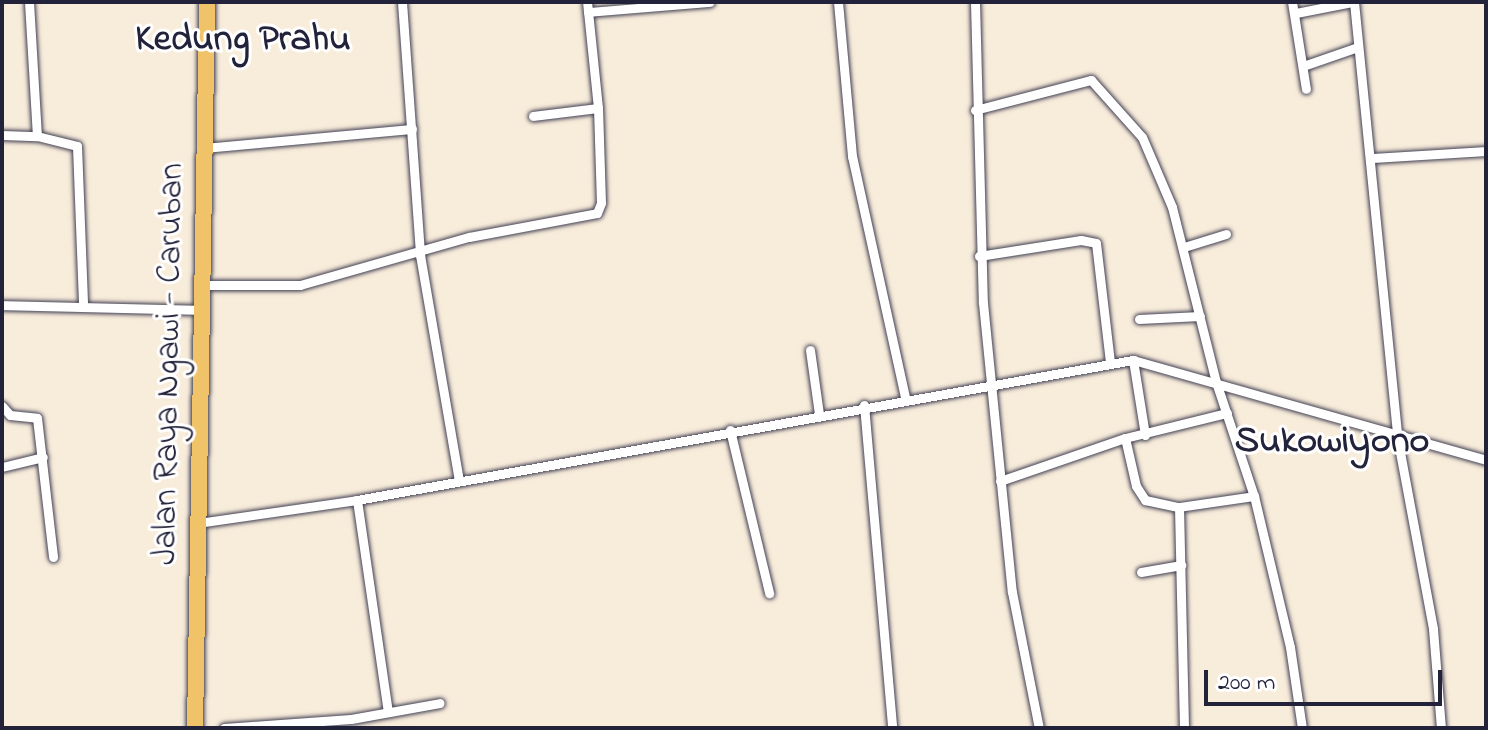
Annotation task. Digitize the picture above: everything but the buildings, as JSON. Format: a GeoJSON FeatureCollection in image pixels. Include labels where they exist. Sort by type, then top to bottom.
{"type":"FeatureCollection","features":[{"type":"Feature","properties":{"kind":"highway","name":"Jalan Raya Ngawi - Caruban"},"geometry":{"type":"LineString","coordinates":[[195,728],[207,2]]}},
{"type":"Feature","properties":{"kind":"street"},"geometry":{"type":"LineString","coordinates":[[29,2],[37,136]]}},
{"type":"Feature","properties":{"kind":"street"},"geometry":{"type":"LineString","coordinates":[[402,2],[420,255],[431,344],[459,481]]}},
{"type":"Feature","properties":{"kind":"street"},"geometry":{"type":"LineString","coordinates":[[202,285],[300,285],[420,255],[469,237],[597,213],[601,203],[598,108],[588,7],[710,2]]}},
{"type":"Feature","properties":{"kind":"street"},"geometry":{"type":"LineString","coordinates":[[838,2],[852,156],[905,398]]}},
{"type":"Feature","properties":{"kind":"street"},"geometry":{"type":"LineString","coordinates":[[975,2],[979,256],[1012,592],[1039,728]]}},
{"type":"Feature","properties":{"kind":"street"},"geometry":{"type":"LineString","coordinates":[[1292,2],[1306,89]]}},
{"type":"Feature","properties":{"kind":"street"},"geometry":{"type":"LineString","coordinates":[[1296,13],[1353,2],[1373,158],[1397,436],[1433,629],[1441,728]]}},
{"type":"Feature","properties":{"kind":"street"},"geometry":{"type":"LineString","coordinates":[[1303,66],[1358,47]]}},
{"type":"Feature","properties":{"kind":"street"},"geometry":{"type":"LineString","coordinates":[[975,110],[1079,82],[1099,85],[1150,153],[1184,247],[1216,382],[1254,496],[1290,647],[1302,728]]}},
{"type":"Feature","properties":{"kind":"street"},"geometry":{"type":"LineString","coordinates":[[533,116],[598,108]]}},
{"type":"Feature","properties":{"kind":"street"},"geometry":{"type":"LineString","coordinates":[[203,148],[412,129]]}},
{"type":"Feature","properties":{"kind":"street"},"geometry":{"type":"LineString","coordinates":[[2,135],[37,136],[77,146],[83,303]]}},
{"type":"Feature","properties":{"kind":"street"},"geometry":{"type":"LineString","coordinates":[[1373,158],[1486,151]]}},
{"type":"Feature","properties":{"kind":"street"},"geometry":{"type":"LineString","coordinates":[[1184,247],[1226,234]]}},
{"type":"Feature","properties":{"kind":"street"},"geometry":{"type":"LineString","coordinates":[[979,256],[1081,240],[1096,243],[1110,362]]}},
{"type":"Feature","properties":{"kind":"street"},"geometry":{"type":"LineString","coordinates":[[2,305],[83,303],[201,310]]}},
{"type":"Feature","properties":{"kind":"street"},"geometry":{"type":"LineString","coordinates":[[1139,319],[1200,316]]}},
{"type":"Feature","properties":{"kind":"street"},"geometry":{"type":"LineString","coordinates":[[810,350],[819,414]]}},
{"type":"Feature","properties":{"kind":"street"},"geometry":{"type":"LineString","coordinates":[[197,523],[357,500],[864,405],[1133,360],[1486,460]]}},
{"type":"Feature","properties":{"kind":"street"},"geometry":{"type":"LineString","coordinates":[[1133,360],[1145,435]]}},
{"type":"Feature","properties":{"kind":"street"},"geometry":{"type":"LineString","coordinates":[[864,405],[892,728]]}},
{"type":"Feature","properties":{"kind":"street"},"geometry":{"type":"LineString","coordinates":[[2,406],[10,415],[37,418],[53,557]]}},
{"type":"Feature","properties":{"kind":"street"},"geometry":{"type":"LineString","coordinates":[[1000,481],[1125,438],[1227,413]]}},
{"type":"Feature","properties":{"kind":"street"},"geometry":{"type":"LineString","coordinates":[[730,430],[769,593]]}},
{"type":"Feature","properties":{"kind":"street"},"geometry":{"type":"LineString","coordinates":[[1125,438],[1136,486],[1145,500],[1179,507],[1254,496]]}},
{"type":"Feature","properties":{"kind":"street"},"geometry":{"type":"LineString","coordinates":[[2,467],[43,457]]}},
{"type":"Feature","properties":{"kind":"street"},"geometry":{"type":"LineString","coordinates":[[357,500],[388,712]]}},
{"type":"Feature","properties":{"kind":"street"},"geometry":{"type":"LineString","coordinates":[[1179,507],[1184,728]]}},
{"type":"Feature","properties":{"kind":"street"},"geometry":{"type":"LineString","coordinates":[[1141,572],[1181,565]]}},
{"type":"Feature","properties":{"kind":"street"},"geometry":{"type":"LineString","coordinates":[[224,728],[388,712],[440,703]]}},
{"type":"Feature","properties":{"kind":"district","name":"Kedung Prahu"},"geometry":{"type":"Point","coordinates":[243,41]}},
{"type":"Feature","properties":{"kind":"district","name":"Sukowiyono"},"geometry":{"type":"Point","coordinates":[1332,443]}}]}
